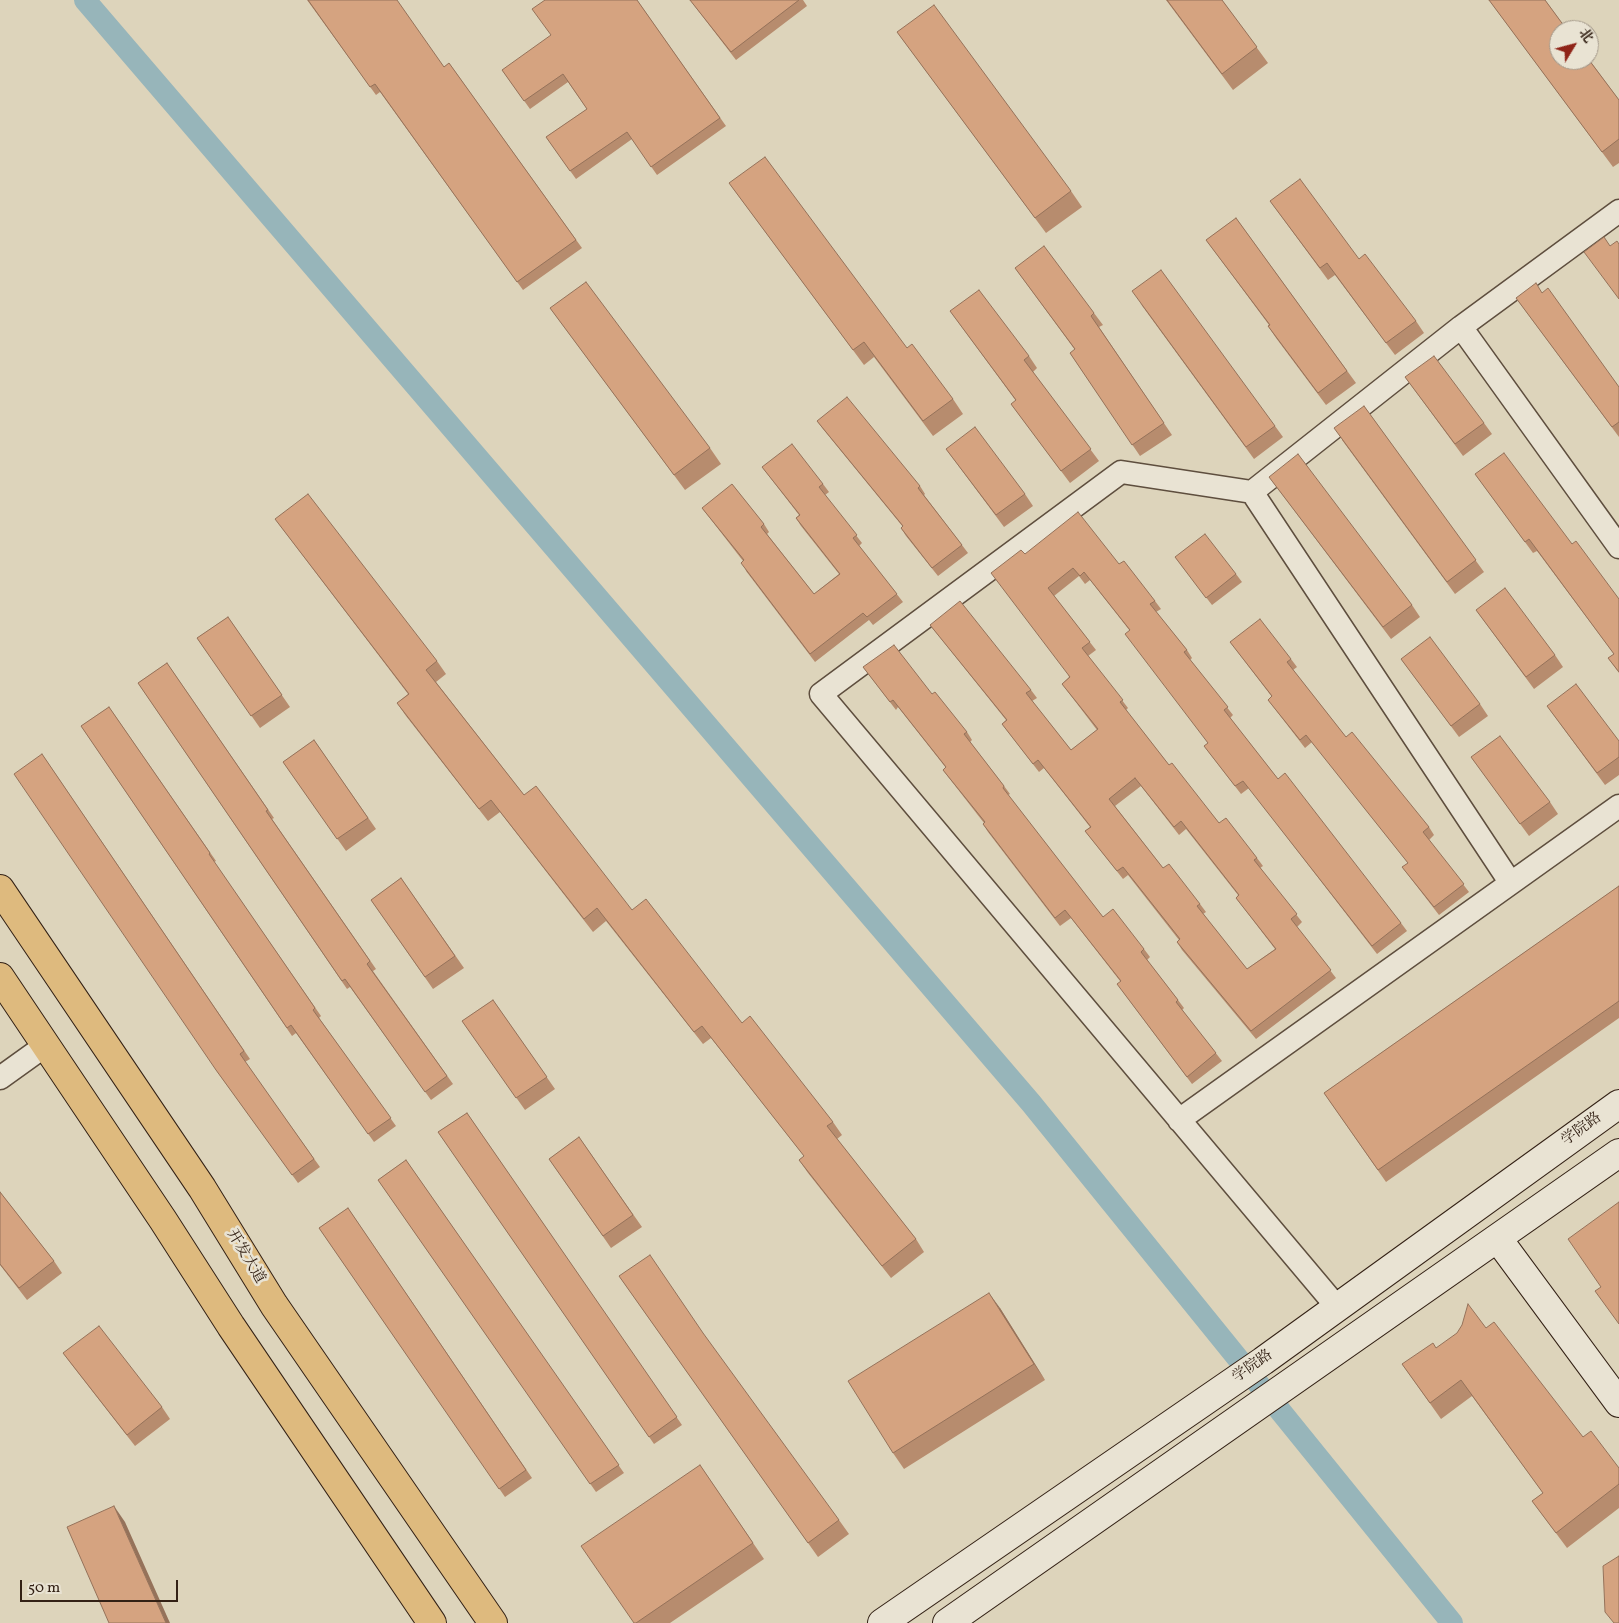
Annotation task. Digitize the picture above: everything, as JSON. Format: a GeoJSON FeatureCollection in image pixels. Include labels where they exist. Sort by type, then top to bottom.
{"type":"FeatureCollection","features":[{"type":"Feature","properties":{"kind":"main road","name":"开发大道"},"geometry":{"type":"LineString","coordinates":[[0,889],[202,1188],[274,1305],[493,1623]]}},
{"type":"Feature","properties":{"kind":"main road"},"geometry":{"type":"LineString","coordinates":[[0,977],[163,1220],[231,1326],[432,1623]]}},
{"type":"Feature","properties":{"kind":"main road","name":"学院路"},"geometry":{"type":"LineString","coordinates":[[882,1623],[1263,1361],[1619,1104]]}},
{"type":"Feature","properties":{"kind":"main road"},"geometry":{"type":"LineString","coordinates":[[947,1623],[1498,1240],[1619,1153]]}},
{"type":"Feature","properties":{"kind":"main road"},"geometry":{"type":"LineString","coordinates":[[1498,1240],[1619,1403]]}},
{"type":"Feature","properties":{"kind":"street"},"geometry":{"type":"LineString","coordinates":[[1337,1307],[821,694],[1121,472],[1252,492],[1461,327],[1619,211]]}},
{"type":"Feature","properties":{"kind":"street"},"geometry":{"type":"LineString","coordinates":[[1461,327],[1619,547]]}},
{"type":"Feature","properties":{"kind":"street"},"geometry":{"type":"LineString","coordinates":[[1252,492],[1510,882]]}},
{"type":"Feature","properties":{"kind":"street"},"geometry":{"type":"LineString","coordinates":[[1179,1120],[1619,806]]}},
{"type":"Feature","properties":{"kind":"street"},"geometry":{"type":"LineString","coordinates":[[0,1078],[46,1045]]}},
{"type":"Feature","properties":{"kind":"building"},"geometry":{"type":"Polygon","coordinates":[[[308,0],[397,0],[444,67],[449,63],[576,240],[517,282],[375,84],[370,87],[308,0]]]}},
{"type":"Feature","properties":{"kind":"building"},"geometry":{"type":"Polygon","coordinates":[[[545,0],[637,0],[720,118],[651,167],[627,132],[570,171],[546,137],[587,109],[563,74],[524,101],[502,70],[551,35],[532,9],[545,0]]]}},
{"type":"Feature","properties":{"kind":"building"},"geometry":{"type":"Polygon","coordinates":[[[690,0],[799,0],[731,52],[690,0]]]}},
{"type":"Feature","properties":{"kind":"building"},"geometry":{"type":"Polygon","coordinates":[[[1167,0],[1222,0],[1257,47],[1222,74],[1167,0]]]}},
{"type":"Feature","properties":{"kind":"building"},"geometry":{"type":"Polygon","coordinates":[[[1489,0],[1545,0],[1560,20],[1549,20],[1549,70],[1596,70],[1619,100],[1619,139],[1602,152],[1489,0]]]}},
{"type":"Feature","properties":{"kind":"building"},"geometry":{"type":"Polygon","coordinates":[[[934,5],[1071,191],[1035,218],[897,32],[934,5]]]}},
{"type":"Feature","properties":{"kind":"building"},"geometry":{"type":"Polygon","coordinates":[[[765,157],[907,348],[912,344],[953,399],[923,421],[864,342],[853,350],[729,183],[765,157]]]}},
{"type":"Feature","properties":{"kind":"building"},"geometry":{"type":"Polygon","coordinates":[[[1300,179],[1359,259],[1365,254],[1416,321],[1386,343],[1327,263],[1320,268],[1270,201],[1300,179]]]}},
{"type":"Feature","properties":{"kind":"building"},"geometry":{"type":"Polygon","coordinates":[[[1236,218],[1347,371],[1318,393],[1206,240],[1236,218]]]}},
{"type":"Feature","properties":{"kind":"building"},"geometry":{"type":"Polygon","coordinates":[[[1604,237],[1610,246],[1617,241],[1619,244],[1619,299],[1584,252],[1604,237]]]}},
{"type":"Feature","properties":{"kind":"building"},"geometry":{"type":"Polygon","coordinates":[[[1044,246],[1094,313],[1091,316],[1164,423],[1132,445],[1070,353],[1075,349],[1015,268],[1044,246]]]}},
{"type":"Feature","properties":{"kind":"building"},"geometry":{"type":"Polygon","coordinates":[[[1161,270],[1275,426],[1246,447],[1132,291],[1161,270]]]}},
{"type":"Feature","properties":{"kind":"building"},"geometry":{"type":"Polygon","coordinates":[[[586,282],[710,448],[674,475],[550,308],[586,282]]]}},
{"type":"Feature","properties":{"kind":"building"},"geometry":{"type":"Polygon","coordinates":[[[1536,283],[1542,293],[1548,288],[1619,387],[1619,422],[1612,427],[1516,298],[1536,283]]]}},
{"type":"Feature","properties":{"kind":"building"},"geometry":{"type":"Polygon","coordinates":[[[979,290],[1029,356],[1024,360],[1091,449],[1061,471],[1011,404],[1016,400],[950,311],[979,290]]]}},
{"type":"Feature","properties":{"kind":"building"},"geometry":{"type":"Polygon","coordinates":[[[1434,356],[1484,423],[1455,444],[1405,377],[1434,356]]]}},
{"type":"Feature","properties":{"kind":"building"},"geometry":{"type":"Polygon","coordinates":[[[847,397],[920,486],[918,488],[962,545],[932,568],[901,528],[903,526],[817,421],[847,397]]]}},
{"type":"Feature","properties":{"kind":"building"},"geometry":{"type":"Polygon","coordinates":[[[1364,406],[1476,560],[1447,582],[1334,428],[1364,406]]]}},
{"type":"Feature","properties":{"kind":"building"},"geometry":{"type":"Polygon","coordinates":[[[975,427],[1025,494],[996,515],[946,449],[975,427]]]}},
{"type":"Feature","properties":{"kind":"building"},"geometry":{"type":"Polygon","coordinates":[[[792,444],[823,484],[819,487],[857,535],[853,538],[897,594],[867,617],[863,613],[810,654],[741,563],[744,560],[702,508],[732,484],[764,524],[761,527],[814,594],[840,574],[796,518],[800,515],[762,467],[792,444]]]}},
{"type":"Feature","properties":{"kind":"building"},"geometry":{"type":"Polygon","coordinates":[[[1504,453],[1572,544],[1576,541],[1619,599],[1619,672],[1608,658],[1614,654],[1529,539],[1525,542],[1475,474],[1504,453]]]}},
{"type":"Feature","properties":{"kind":"building"},"geometry":{"type":"Polygon","coordinates":[[[1298,454],[1412,605],[1383,627],[1269,477],[1298,454]]]}},
{"type":"Feature","properties":{"kind":"building"},"geometry":{"type":"Polygon","coordinates":[[[308,494],[437,661],[426,670],[524,795],[536,786],[632,910],[646,899],[742,1023],[750,1016],[833,1122],[827,1126],[916,1239],[882,1266],[799,1160],[804,1156],[702,1026],[694,1032],[597,908],[584,919],[491,800],[479,809],[397,703],[409,694],[275,519],[308,494]]]}},
{"type":"Feature","properties":{"kind":"building"},"geometry":{"type":"Polygon","coordinates":[[[1078,512],[1119,564],[1124,561],[1155,601],[1150,604],[1187,650],[1184,652],[1228,707],[1224,710],[1278,779],[1285,773],[1401,923],[1372,946],[1243,781],[1235,786],[1204,746],[1208,743],[1125,634],[1130,630],[1084,572],[1080,576],[1073,568],[1048,588],[1090,642],[1082,648],[1123,700],[1120,702],[1169,765],[1172,763],[1219,823],[1226,818],[1257,858],[1254,860],[1297,914],[1291,919],[1331,970],[1251,1031],[1177,942],[1180,939],[1123,867],[1117,871],[1085,831],[1091,827],[1038,760],[1033,764],[1002,724],[1007,720],[930,625],[960,601],[1031,690],[1026,693],[1071,750],[1098,729],[1062,684],[1070,677],[991,573],[1021,550],[1025,554],[1078,512]],[[1135,778],[1109,799],[1163,868],[1169,864],[1200,904],[1197,906],[1247,969],[1276,949],[1236,898],[1239,895],[1181,821],[1174,827],[1135,778]]]}},
{"type":"Feature","properties":{"kind":"building"},"geometry":{"type":"Polygon","coordinates":[[[1205,534],[1236,574],[1206,598],[1175,557],[1205,534]]]}},
{"type":"Feature","properties":{"kind":"building"},"geometry":{"type":"Polygon","coordinates":[[[1505,588],[1555,655],[1526,677],[1476,610],[1505,588]]]}},
{"type":"Feature","properties":{"kind":"building"},"geometry":{"type":"Polygon","coordinates":[[[228,617],[282,695],[251,716],[197,638],[228,617]]]}},
{"type":"Feature","properties":{"kind":"building"},"geometry":{"type":"Polygon","coordinates":[[[1260,619],[1291,659],[1287,662],[1346,737],[1352,732],[1429,827],[1423,832],[1464,884],[1434,907],[1402,867],[1408,863],[1306,735],[1300,740],[1268,700],[1272,696],[1230,642],[1260,619]]]}},
{"type":"Feature","properties":{"kind":"building"},"geometry":{"type":"Polygon","coordinates":[[[1430,637],[1480,704],[1451,726],[1401,659],[1430,637]]]}},
{"type":"Feature","properties":{"kind":"building"},"geometry":{"type":"Polygon","coordinates":[[[894,645],[932,694],[935,692],[967,732],[964,734],[1004,786],[1003,788],[1103,917],[1113,909],[1144,949],[1141,952],[1178,1000],[1176,1002],[1216,1053],[1187,1077],[1117,984],[1121,981],[1065,910],[1055,918],[983,824],[985,822],[943,770],[946,767],[893,700],[890,702],[863,667],[894,645]]]}},
{"type":"Feature","properties":{"kind":"building"},"geometry":{"type":"Polygon","coordinates":[[[167,663],[268,810],[266,811],[370,961],[367,964],[447,1076],[425,1092],[345,979],[342,981],[138,683],[167,663]]]}},
{"type":"Feature","properties":{"kind":"building"},"geometry":{"type":"Polygon","coordinates":[[[1576,684],[1619,741],[1619,757],[1597,773],[1547,706],[1576,684]]]}},
{"type":"Feature","properties":{"kind":"building"},"geometry":{"type":"Polygon","coordinates":[[[109,707],[315,1008],[313,1010],[391,1118],[368,1134],[291,1025],[287,1028],[81,726],[109,707]]]}},
{"type":"Feature","properties":{"kind":"building"},"geometry":{"type":"Polygon","coordinates":[[[1500,736],[1550,802],[1520,824],[1471,757],[1500,736]]]}},
{"type":"Feature","properties":{"kind":"building"},"geometry":{"type":"Polygon","coordinates":[[[314,740],[368,818],[337,839],[283,762],[314,740]]]}},
{"type":"Feature","properties":{"kind":"building"},"geometry":{"type":"Polygon","coordinates":[[[42,754],[244,1051],[240,1054],[314,1159],[292,1175],[216,1070],[14,774],[42,754]]]}},
{"type":"Feature","properties":{"kind":"building"},"geometry":{"type":"Polygon","coordinates":[[[401,878],[455,956],[425,977],[371,900],[401,878]]]}},
{"type":"Feature","properties":{"kind":"building"},"geometry":{"type":"Polygon","coordinates":[[[1619,886],[1619,1001],[1378,1170],[1324,1093],[1619,886]]]}},
{"type":"Feature","properties":{"kind":"building"},"geometry":{"type":"Polygon","coordinates":[[[493,1000],[547,1077],[516,1098],[462,1021],[493,1000]]]}},
{"type":"Feature","properties":{"kind":"building"},"geometry":{"type":"Polygon","coordinates":[[[467,1113],[677,1417],[649,1437],[438,1132],[467,1113]]]}},
{"type":"Feature","properties":{"kind":"building"},"geometry":{"type":"Polygon","coordinates":[[[579,1137],[633,1215],[603,1236],[549,1159],[579,1137]]]}},
{"type":"Feature","properties":{"kind":"building"},"geometry":{"type":"Polygon","coordinates":[[[406,1160],[619,1465],[590,1484],[378,1180],[406,1160]]]}},
{"type":"Feature","properties":{"kind":"building"},"geometry":{"type":"Polygon","coordinates":[[[0,1192],[54,1261],[19,1288],[0,1264],[0,1192]]]}},
{"type":"Feature","properties":{"kind":"building"},"geometry":{"type":"Polygon","coordinates":[[[1619,1202],[1619,1324],[1595,1291],[1601,1287],[1568,1239],[1619,1202]]]}},
{"type":"Feature","properties":{"kind":"building"},"geometry":{"type":"Polygon","coordinates":[[[348,1208],[526,1470],[499,1489],[319,1228],[348,1208]]]}},
{"type":"Feature","properties":{"kind":"building"},"geometry":{"type":"Polygon","coordinates":[[[650,1255],[703,1333],[839,1520],[808,1543],[619,1276],[650,1255]]]}},
{"type":"Feature","properties":{"kind":"building"},"geometry":{"type":"Polygon","coordinates":[[[989,1293],[1034,1364],[893,1453],[848,1381],[989,1293]]]}},
{"type":"Feature","properties":{"kind":"building"},"geometry":{"type":"Polygon","coordinates":[[[1468,1304],[1486,1328],[1494,1322],[1583,1437],[1591,1431],[1619,1468],[1619,1484],[1556,1533],[1532,1501],[1543,1493],[1461,1380],[1430,1403],[1402,1364],[1433,1343],[1436,1348],[1457,1333],[1462,1325],[1468,1304]]]}},
{"type":"Feature","properties":{"kind":"building"},"geometry":{"type":"Polygon","coordinates":[[[99,1326],[162,1407],[127,1435],[63,1353],[99,1326]]]}},
{"type":"Feature","properties":{"kind":"building"},"geometry":{"type":"Polygon","coordinates":[[[700,1465],[753,1543],[634,1623],[581,1546],[700,1465]]]}},
{"type":"Feature","properties":{"kind":"building"},"geometry":{"type":"Polygon","coordinates":[[[114,1506],[166,1623],[109,1623],[67,1527],[114,1506]]]}},
{"type":"Feature","properties":{"kind":"building"},"geometry":{"type":"Polygon","coordinates":[[[1619,1556],[1619,1623],[1614,1623],[1605,1612],[1603,1566],[1619,1556]]]}},
{"type":"Feature","properties":{"kind":"waterway"},"geometry":{"type":"LineString","coordinates":[[85,0],[1031,1103],[1452,1623]]}}]}
